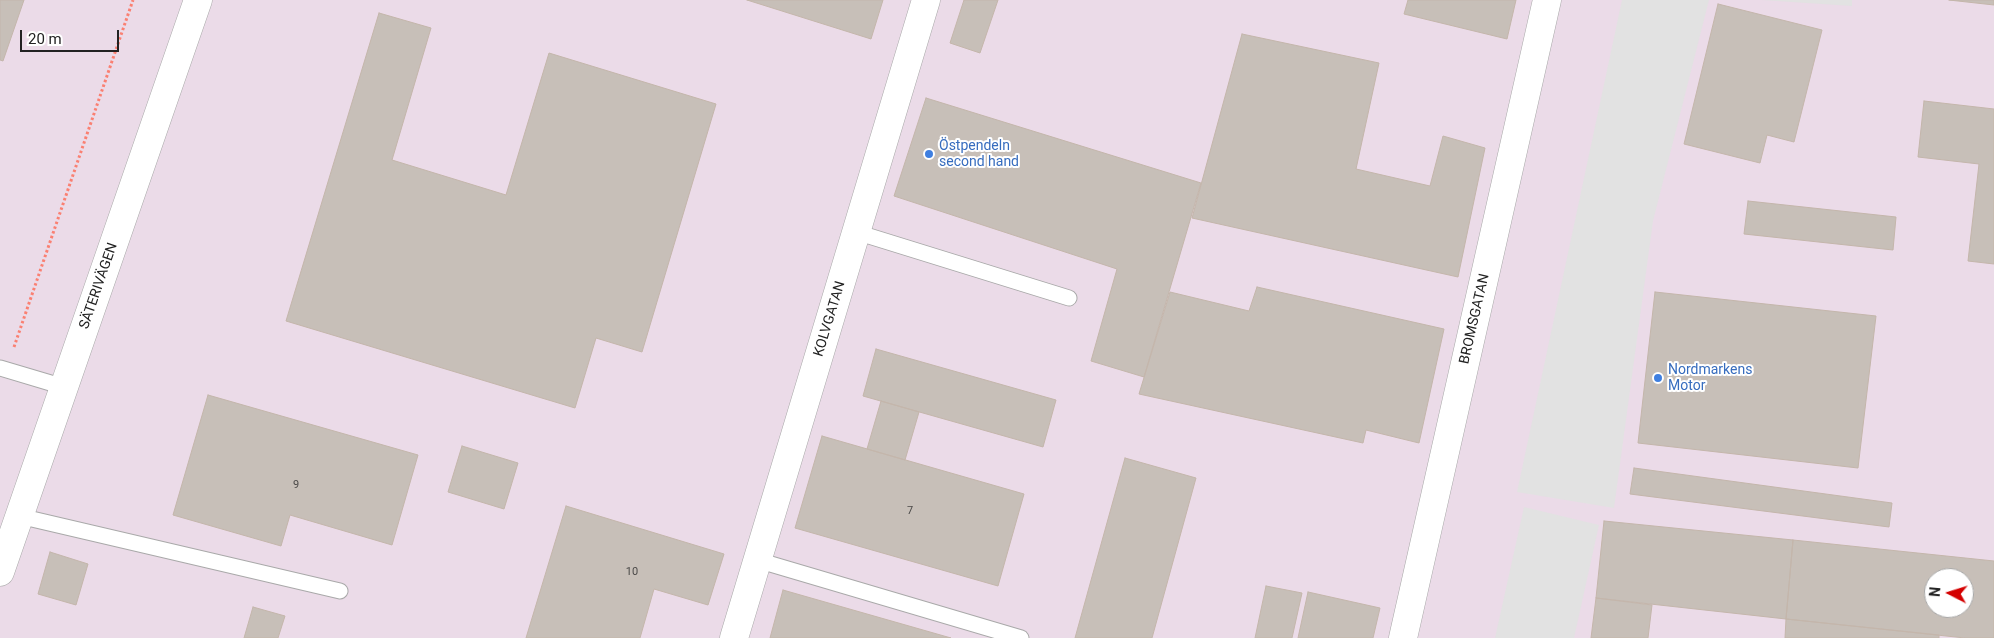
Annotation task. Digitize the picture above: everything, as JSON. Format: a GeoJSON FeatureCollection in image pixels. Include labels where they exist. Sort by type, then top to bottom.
{"type":"FeatureCollection","features":[{"type":"Feature","properties":{"kind":"street","name":"SÄTERIVÄGEN"},"geometry":{"type":"LineString","coordinates":[[0,572],[198,0]]}},
{"type":"Feature","properties":{"kind":"street","name":"KOLVGATAN"},"geometry":{"type":"LineString","coordinates":[[734,638],[926,0]]}},
{"type":"Feature","properties":{"kind":"street","name":"BROMSGATAN"},"geometry":{"type":"LineString","coordinates":[[1403,638],[1547,0]]}},
{"type":"Feature","properties":{"kind":"lane"},"geometry":{"type":"LineString","coordinates":[[856,232],[1069,298]]}},
{"type":"Feature","properties":{"kind":"lane"},"geometry":{"type":"LineString","coordinates":[[3,369],[64,387]]}},
{"type":"Feature","properties":{"kind":"lane"},"geometry":{"type":"LineString","coordinates":[[19,516],[340,591]]}},
{"type":"Feature","properties":{"kind":"lane"},"geometry":{"type":"LineString","coordinates":[[758,560],[1021,638]]}},
{"type":"Feature","properties":{"kind":"path"},"geometry":{"type":"LineString","coordinates":[[3,369],[133,0]]}},
{"type":"Feature","properties":{"kind":"shaded area"},"geometry":{"type":"Polygon","coordinates":[[[0,0],[1994,0],[1994,638],[0,638],[0,0]]]}},
{"type":"Feature","properties":{"kind":"shaded area"},"geometry":{"type":"Polygon","coordinates":[[[1622,0],[1709,0],[1653,221],[1614,508],[1517,492],[1622,0]]]}},
{"type":"Feature","properties":{"kind":"shaded area"},"geometry":{"type":"Polygon","coordinates":[[[1762,0],[1852,0],[1852,6],[1762,0]]]}},
{"type":"Feature","properties":{"kind":"shaded area"},"geometry":{"type":"Polygon","coordinates":[[[1524,507],[1599,525],[1574,638],[1495,638],[1524,507]]]}},
{"type":"Feature","properties":{"kind":"building"},"geometry":{"type":"Polygon","coordinates":[[[0,0],[24,0],[3,61],[0,60],[0,0]]]}},
{"type":"Feature","properties":{"kind":"building"},"geometry":{"type":"Polygon","coordinates":[[[747,0],[883,0],[871,39],[747,0]]]}},
{"type":"Feature","properties":{"kind":"building"},"geometry":{"type":"Polygon","coordinates":[[[964,0],[998,0],[980,53],[950,43],[964,0]]]}},
{"type":"Feature","properties":{"kind":"building"},"geometry":{"type":"Polygon","coordinates":[[[1408,0],[1516,0],[1507,39],[1404,14],[1408,0]]]}},
{"type":"Feature","properties":{"kind":"building"},"geometry":{"type":"Polygon","coordinates":[[[1949,0],[1994,0],[1994,5],[1949,0]]]}},
{"type":"Feature","properties":{"kind":"building"},"geometry":{"type":"Polygon","coordinates":[[[1718,4],[1822,30],[1794,142],[1767,135],[1760,163],[1684,144],[1718,4]]]}},
{"type":"Feature","properties":{"kind":"building"},"geometry":{"type":"Polygon","coordinates":[[[379,13],[431,28],[392,160],[506,195],[549,53],[716,104],[642,352],[596,338],[575,408],[286,321],[379,13]]]}},
{"type":"Feature","properties":{"kind":"building"},"geometry":{"type":"Polygon","coordinates":[[[1242,34],[1379,63],[1356,169],[1430,186],[1443,136],[1485,148],[1458,277],[1192,218],[1242,34]]]}},
{"type":"Feature","properties":{"kind":"building"},"geometry":{"type":"Polygon","coordinates":[[[926,98],[1201,183],[1144,377],[1091,361],[1117,269],[894,196],[926,98]]]}},
{"type":"Feature","properties":{"kind":"building"},"geometry":{"type":"Polygon","coordinates":[[[1924,101],[1994,109],[1994,264],[1968,261],[1979,164],[1918,157],[1924,101]]]}},
{"type":"Feature","properties":{"kind":"building"},"geometry":{"type":"Polygon","coordinates":[[[1748,201],[1896,217],[1893,250],[1744,234],[1748,201]]]}},
{"type":"Feature","properties":{"kind":"building"},"geometry":{"type":"Polygon","coordinates":[[[1257,287],[1444,329],[1419,443],[1366,430],[1363,443],[1139,394],[1170,292],[1249,311],[1257,287]]]}},
{"type":"Feature","properties":{"kind":"building"},"geometry":{"type":"Polygon","coordinates":[[[1655,292],[1876,316],[1858,468],[1638,443],[1655,292]]]}},
{"type":"Feature","properties":{"kind":"building"},"geometry":{"type":"Polygon","coordinates":[[[876,349],[1056,400],[1043,447],[863,396],[876,349]]]}},
{"type":"Feature","properties":{"kind":"building"},"geometry":{"type":"Polygon","coordinates":[[[208,395],[418,455],[392,545],[290,515],[281,546],[173,515],[208,395]]]}},
{"type":"Feature","properties":{"kind":"building"},"geometry":{"type":"Polygon","coordinates":[[[881,401],[919,412],[905,460],[867,449],[881,401]]]}},
{"type":"Feature","properties":{"kind":"building"},"geometry":{"type":"Polygon","coordinates":[[[822,436],[1024,494],[998,586],[795,528],[822,436]]]}},
{"type":"Feature","properties":{"kind":"building"},"geometry":{"type":"Polygon","coordinates":[[[462,446],[518,463],[504,509],[448,492],[462,446]]]}},
{"type":"Feature","properties":{"kind":"building"},"geometry":{"type":"Polygon","coordinates":[[[1125,458],[1196,478],[1152,638],[1075,638],[1125,458]]]}},
{"type":"Feature","properties":{"kind":"building"},"geometry":{"type":"Polygon","coordinates":[[[1634,468],[1892,503],[1889,527],[1630,494],[1634,468]]]}},
{"type":"Feature","properties":{"kind":"building"},"geometry":{"type":"Polygon","coordinates":[[[566,506],[724,554],[708,605],[654,589],[640,638],[526,638],[566,506]]]}},
{"type":"Feature","properties":{"kind":"building"},"geometry":{"type":"Polygon","coordinates":[[[1604,521],[1793,540],[1786,619],[1596,598],[1604,521]]]}},
{"type":"Feature","properties":{"kind":"building"},"geometry":{"type":"Polygon","coordinates":[[[1793,540],[1994,561],[1994,638],[1965,638],[1786,619],[1793,540]]]}},
{"type":"Feature","properties":{"kind":"building"},"geometry":{"type":"Polygon","coordinates":[[[50,552],[88,564],[76,605],[38,594],[50,552]]]}},
{"type":"Feature","properties":{"kind":"building"},"geometry":{"type":"Polygon","coordinates":[[[1266,586],[1302,593],[1292,638],[1255,638],[1266,586]]]}},
{"type":"Feature","properties":{"kind":"building"},"geometry":{"type":"Polygon","coordinates":[[[783,590],[951,638],[770,638],[783,590]]]}},
{"type":"Feature","properties":{"kind":"building"},"geometry":{"type":"Polygon","coordinates":[[[1308,592],[1380,608],[1373,638],[1298,638],[1308,592]]]}},
{"type":"Feature","properties":{"kind":"building"},"geometry":{"type":"Polygon","coordinates":[[[1596,598],[1652,605],[1648,638],[1591,638],[1596,598]]]}},
{"type":"Feature","properties":{"kind":"building"},"geometry":{"type":"Polygon","coordinates":[[[253,607],[285,616],[278,638],[244,638],[253,607]]]}},
{"type":"Feature","properties":{"kind":"building"},"geometry":{"type":"Polygon","coordinates":[[[1786,619],[1939,635],[1939,638],[1785,638],[1786,619]]]}},
{"type":"Feature","properties":{"kind":"place","name":"Östpendeln second hand"},"geometry":{"type":"Point","coordinates":[929,154]}},
{"type":"Feature","properties":{"kind":"place","name":"Nordmarkens Motor"},"geometry":{"type":"Point","coordinates":[1658,378]}}]}
